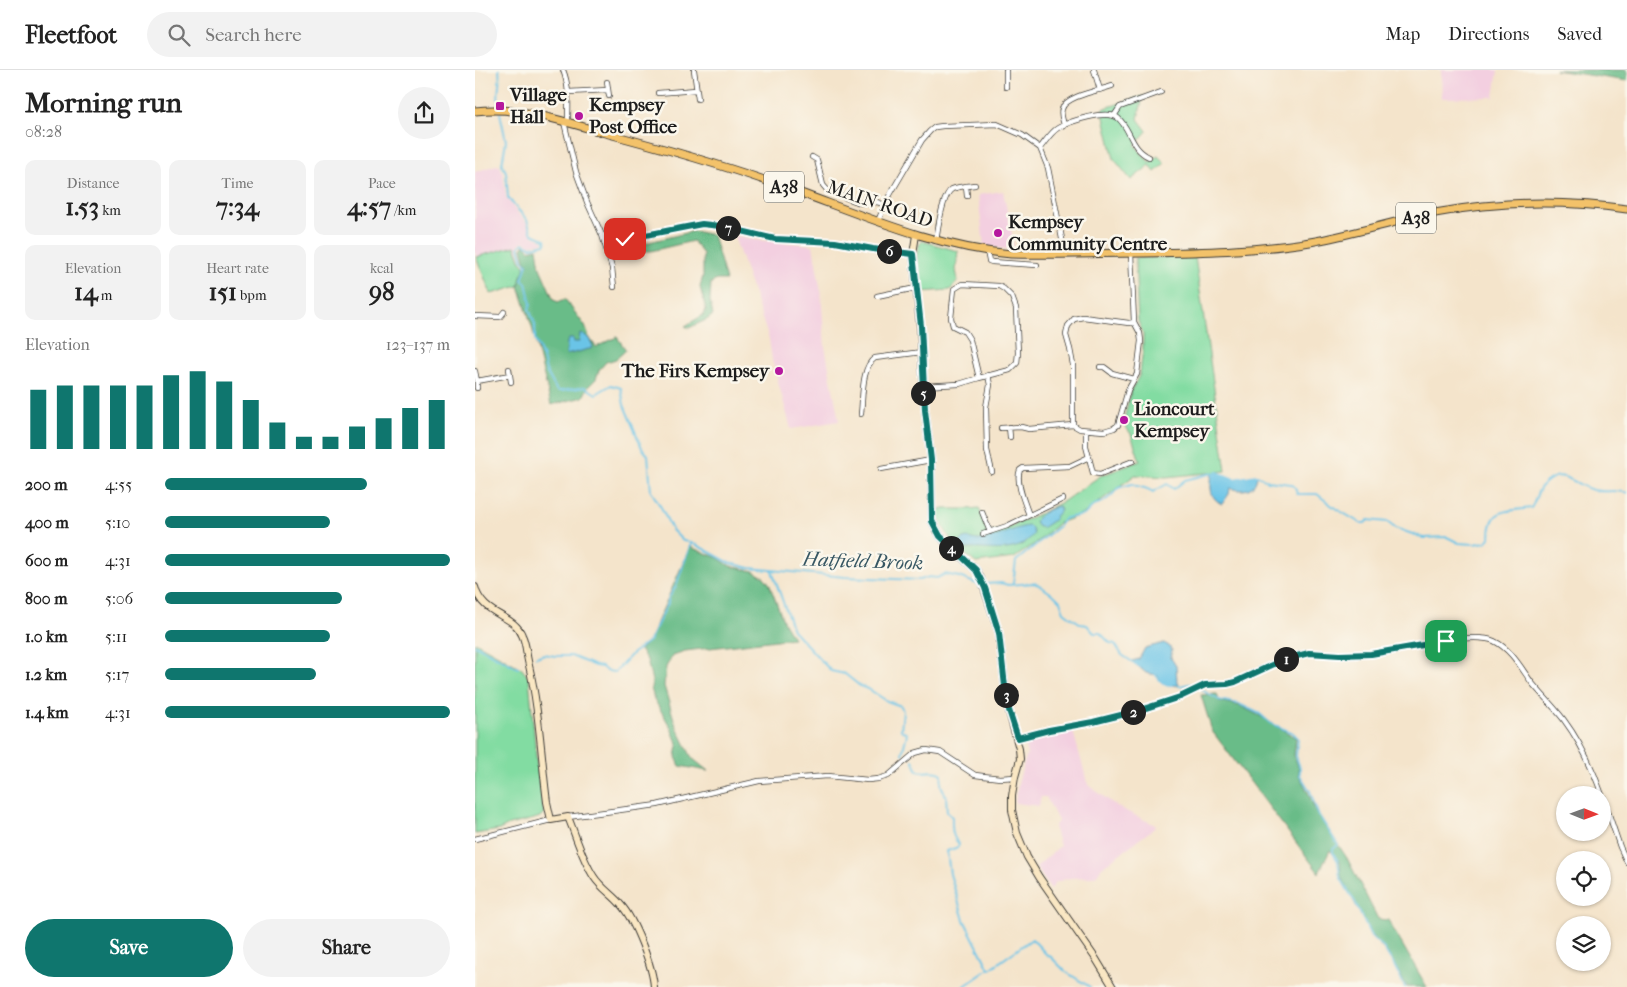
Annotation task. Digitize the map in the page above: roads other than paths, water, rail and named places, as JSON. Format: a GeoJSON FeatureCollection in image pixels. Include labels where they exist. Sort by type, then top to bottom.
{"type":"FeatureCollection","features":[{"type":"Feature","properties":{"kind":"main road","name":"MAIN ROAD"},"geometry":{"type":"LineString","coordinates":[[475,111],[500,109],[531,113],[659,147],[736,170],[936,241],[1011,254],[1065,254]]}},
{"type":"Feature","properties":{"kind":"main road","name":"A38"},"geometry":{"type":"LineString","coordinates":[[1065,254],[1239,250],[1311,242],[1434,213],[1510,203],[1587,204],[1627,209]]}},
{"type":"Feature","properties":{"kind":"street"},"geometry":{"type":"LineString","coordinates":[[563,70],[568,92],[566,122],[576,172],[602,235],[612,268],[613,287]]}},
{"type":"Feature","properties":{"kind":"street"},"geometry":{"type":"LineString","coordinates":[[694,70],[698,99]]}},
{"type":"Feature","properties":{"kind":"street"},"geometry":{"type":"LineString","coordinates":[[1006,70],[1006,88]]}},
{"type":"Feature","properties":{"kind":"street"},"geometry":{"type":"LineString","coordinates":[[1094,70],[1100,90]]}},
{"type":"Feature","properties":{"kind":"street"},"geometry":{"type":"LineString","coordinates":[[607,82],[609,96]]}},
{"type":"Feature","properties":{"kind":"street"},"geometry":{"type":"LineString","coordinates":[[1064,125],[1061,111],[1065,104],[1081,95],[1113,86]]}},
{"type":"Feature","properties":{"kind":"street"},"geometry":{"type":"LineString","coordinates":[[568,92],[608,90]]}},
{"type":"Feature","properties":{"kind":"street"},"geometry":{"type":"LineString","coordinates":[[658,94],[696,90]]}},
{"type":"Feature","properties":{"kind":"street"},"geometry":{"type":"LineString","coordinates":[[1114,116],[1120,107],[1161,92]]}},
{"type":"Feature","properties":{"kind":"street"},"geometry":{"type":"LineString","coordinates":[[1040,148],[1057,128],[1100,114],[1114,116],[1123,124],[1133,142],[1144,155],[1149,157]]}},
{"type":"Feature","properties":{"kind":"street"},"geometry":{"type":"LineString","coordinates":[[878,221],[922,140],[930,131],[935,127],[953,125],[997,124],[1023,135],[1040,148],[1049,175],[1065,254]]}},
{"type":"Feature","properties":{"kind":"street"},"geometry":{"type":"LineString","coordinates":[[812,157],[817,160],[823,185],[828,191],[860,203],[877,202],[885,205]]}},
{"type":"Feature","properties":{"kind":"street"},"geometry":{"type":"LineString","coordinates":[[936,241],[939,218],[947,194],[954,188],[975,185]]}},
{"type":"Feature","properties":{"kind":"street"},"geometry":{"type":"LineString","coordinates":[[966,186],[967,196]]}},
{"type":"Feature","properties":{"kind":"street"},"geometry":{"type":"LineString","coordinates":[[602,235],[625,239],[702,224],[720,226],[775,239],[835,242],[913,254]]}},
{"type":"Feature","properties":{"kind":"street"},"geometry":{"type":"LineString","coordinates":[[917,235],[913,254],[921,326],[923,386],[931,460],[933,524],[936,532],[949,546],[976,570],[985,588],[999,633],[1007,704],[1018,738],[1020,759],[1012,796],[1012,810],[1022,847],[1039,877],[1096,959],[1113,987]]}},
{"type":"Feature","properties":{"kind":"street","name":"MAIN ROAD"},"geometry":{"type":"LineString","coordinates":[[987,251],[989,261],[992,262],[1037,265]]}},
{"type":"Feature","properties":{"kind":"street"},"geometry":{"type":"LineString","coordinates":[[1001,428],[1029,429],[1073,425],[1076,428],[1086,430],[1109,430],[1117,425],[1128,390],[1137,374],[1141,341],[1140,333],[1134,322],[1131,253]]}},
{"type":"Feature","properties":{"kind":"street"},"geometry":{"type":"LineString","coordinates":[[923,386],[959,384],[1010,370],[1017,363],[1019,353],[1017,308],[1012,297],[999,286],[962,284],[954,289],[951,318],[953,326],[965,332],[970,340],[979,378]]}},
{"type":"Feature","properties":{"kind":"street"},"geometry":{"type":"LineString","coordinates":[[877,296],[916,288]]}},
{"type":"Feature","properties":{"kind":"street"},"geometry":{"type":"LineString","coordinates":[[475,316],[500,317],[504,312]]}},
{"type":"Feature","properties":{"kind":"street"},"geometry":{"type":"LineString","coordinates":[[1073,425],[1073,365],[1066,335],[1068,326],[1074,319],[1083,317],[1134,322]]}},
{"type":"Feature","properties":{"kind":"street"},"geometry":{"type":"LineString","coordinates":[[861,414],[866,370],[870,362],[875,358],[922,352]]}},
{"type":"Feature","properties":{"kind":"street"},"geometry":{"type":"LineString","coordinates":[[1100,367],[1134,379]]}},
{"type":"Feature","properties":{"kind":"street"},"geometry":{"type":"LineString","coordinates":[[509,369],[511,382]]}},
{"type":"Feature","properties":{"kind":"street"},"geometry":{"type":"LineString","coordinates":[[475,371],[477,388]]}},
{"type":"Feature","properties":{"kind":"street"},"geometry":{"type":"LineString","coordinates":[[988,375],[990,385],[986,407],[987,450],[992,472]]}},
{"type":"Feature","properties":{"kind":"street"},"geometry":{"type":"LineString","coordinates":[[477,381],[510,376]]}},
{"type":"Feature","properties":{"kind":"street"},"geometry":{"type":"LineString","coordinates":[[1009,427],[1010,438]]}},
{"type":"Feature","properties":{"kind":"street"},"geometry":{"type":"LineString","coordinates":[[1086,430],[1085,438],[1092,470],[1098,474],[1133,461]]}},
{"type":"Feature","properties":{"kind":"street"},"geometry":{"type":"LineString","coordinates":[[1029,515],[1018,478],[1020,470],[1023,468],[1070,466],[1089,457]]}},
{"type":"Feature","properties":{"kind":"street"},"geometry":{"type":"LineString","coordinates":[[881,469],[931,460]]}},
{"type":"Feature","properties":{"kind":"street"},"geometry":{"type":"LineString","coordinates":[[983,534],[1007,526],[1063,499]]}},
{"type":"Feature","properties":{"kind":"street"},"geometry":{"type":"LineString","coordinates":[[982,512],[990,532]]}},
{"type":"Feature","properties":{"kind":"street"},"geometry":{"type":"LineString","coordinates":[[475,587],[479,597],[486,606],[511,622],[522,632],[533,681],[547,802],[551,820]]}},
{"type":"Feature","properties":{"kind":"street"},"geometry":{"type":"LineString","coordinates":[[1018,738],[1137,711],[1180,697],[1205,685],[1235,682],[1285,659],[1299,655],[1314,653],[1340,655],[1371,654],[1446,641],[1486,639],[1497,643],[1510,654],[1565,721],[1590,765],[1598,786]]}},
{"type":"Feature","properties":{"kind":"street"},"geometry":{"type":"LineString","coordinates":[[475,839],[567,816],[657,805],[759,780],[828,776],[868,780],[878,779],[888,776],[915,753],[926,750],[940,752],[981,777],[1015,777]]}},
{"type":"Feature","properties":{"kind":"street"},"geometry":{"type":"LineString","coordinates":[[567,816],[586,863],[595,879],[623,906],[629,915],[652,973],[654,987]]}},
{"type":"Feature","properties":{"kind":"street"},"geometry":{"type":"LineString","coordinates":[[1611,822],[1627,862]]}},
{"type":"Feature","properties":{"kind":"water"},"geometry":{"type":"Polygon","coordinates":[[[580,333],[588,338],[593,348],[566,355],[567,342],[569,339],[573,339],[574,342],[579,342],[580,333]]]}},
{"type":"Feature","properties":{"kind":"water"},"geometry":{"type":"Polygon","coordinates":[[[1217,472],[1234,479],[1257,475],[1254,484],[1248,489],[1230,488],[1229,494],[1222,504],[1211,491],[1212,473],[1217,472]]]}},
{"type":"Feature","properties":{"kind":"water"},"geometry":{"type":"Polygon","coordinates":[[[1059,506],[1061,511],[1054,520],[1042,528],[1037,526],[1035,522],[1039,516],[1059,506]]]}},
{"type":"Feature","properties":{"kind":"water"},"geometry":{"type":"Polygon","coordinates":[[[1028,526],[1031,527],[1034,534],[1019,546],[1011,548],[965,549],[962,548],[960,542],[966,538],[978,540],[990,538],[1028,526]]]}},
{"type":"Feature","properties":{"kind":"water"},"geometry":{"type":"Polygon","coordinates":[[[1164,643],[1172,650],[1171,658],[1176,666],[1177,682],[1180,686],[1163,684],[1157,675],[1146,673],[1132,661],[1139,659],[1145,648],[1164,643]]]}},
{"type":"Feature","properties":{"kind":"waterway","name":"Hatfield Brook"},"geometry":{"type":"LineString","coordinates":[[499,70],[499,108]]}},
{"type":"Feature","properties":{"kind":"waterway","name":"Hatfield Brook"},"geometry":{"type":"LineString","coordinates":[[500,113],[506,141],[502,164],[506,172],[508,198],[527,220],[532,234],[545,239],[546,244],[531,247],[523,243],[519,247],[523,261],[527,264],[522,280],[526,283],[531,304],[529,309],[535,324],[535,340],[543,357],[546,371],[557,391],[585,387],[596,394],[611,385],[621,388],[624,405],[642,448],[648,455],[651,491],[672,530],[683,541],[691,542],[730,563],[750,568],[845,577],[920,580],[929,577],[937,578],[945,574],[980,585]]}},
{"type":"Feature","properties":{"kind":"waterway"},"geometry":{"type":"LineString","coordinates":[[1013,584],[1016,561],[1059,526],[1065,518],[1084,515],[1094,505],[1103,502],[1111,496],[1118,488],[1132,484],[1153,492],[1167,484],[1174,489],[1185,480],[1217,472],[1234,479],[1257,475],[1268,481],[1291,484],[1295,487],[1297,494],[1317,494],[1335,508],[1360,523],[1365,523],[1368,520],[1387,522],[1395,528],[1424,538],[1447,537],[1459,543],[1474,544],[1486,542],[1490,538],[1491,528],[1496,516],[1507,511],[1531,508],[1541,487],[1548,480],[1555,477],[1567,478],[1593,490],[1627,493]]}},
{"type":"Feature","properties":{"kind":"waterway"},"geometry":{"type":"LineString","coordinates":[[536,657],[544,654],[571,656],[602,667],[606,671],[615,672],[633,653],[649,641],[676,586],[691,543]]}},
{"type":"Feature","properties":{"kind":"waterway","name":"Hatfield Brook"},"geometry":{"type":"LineString","coordinates":[[772,571],[793,630],[831,671],[845,674],[860,686],[887,701],[901,706],[903,711],[901,730],[907,734],[902,754]]}},
{"type":"Feature","properties":{"kind":"waterway","name":"Hatfield Brook"},"geometry":{"type":"LineString","coordinates":[[986,584],[1034,583],[1039,585],[1060,601],[1064,612],[1081,624],[1087,625],[1094,633],[1100,633],[1110,643],[1115,644],[1122,655],[1140,667]]}},
{"type":"Feature","properties":{"kind":"waterway"},"geometry":{"type":"LineString","coordinates":[[475,645],[518,668]]}},
{"type":"Feature","properties":{"kind":"waterway","name":"Hatfield Brook"},"geometry":{"type":"LineString","coordinates":[[1155,674],[1163,684],[1172,685]]}},
{"type":"Feature","properties":{"kind":"waterway","name":"Hatfield Brook"},"geometry":{"type":"LineString","coordinates":[[1179,686],[1190,684],[1194,686]]}},
{"type":"Feature","properties":{"kind":"waterway","name":"Hatfield Brook"},"geometry":{"type":"LineString","coordinates":[[1202,690],[1219,700],[1239,704],[1260,714],[1270,723],[1293,733],[1298,738],[1296,756],[1300,775],[1310,791],[1318,814],[1338,845],[1333,849],[1333,853],[1338,861],[1340,877],[1355,902],[1372,938],[1382,946],[1405,987]]}},
{"type":"Feature","properties":{"kind":"waterway","name":"Hatfield Brook"},"geometry":{"type":"LineString","coordinates":[[913,760],[918,771],[936,771],[942,774],[941,785],[946,796],[947,812],[952,817],[953,835],[959,844],[958,847],[947,851],[950,874],[964,920],[989,969],[963,987]]}},
{"type":"Feature","properties":{"kind":"waterway"},"geometry":{"type":"LineString","coordinates":[[990,969],[1032,939],[1066,972],[1090,987]]}},
{"type":"Feature","properties":{"kind":"place","name":"Village Hall"},"geometry":{"type":"Point","coordinates":[500,106]}},
{"type":"Feature","properties":{"kind":"place","name":"Kempsey Post Office"},"geometry":{"type":"Point","coordinates":[579,116]}},
{"type":"Feature","properties":{"kind":"place","name":"Kempsey Community Centre"},"geometry":{"type":"Point","coordinates":[998,233]}},
{"type":"Feature","properties":{"kind":"place","name":"The Firs Kempsey"},"geometry":{"type":"Point","coordinates":[779,371]}},
{"type":"Feature","properties":{"kind":"place","name":"Lioncourt Kempsey"},"geometry":{"type":"Point","coordinates":[1124,420]}}]}
